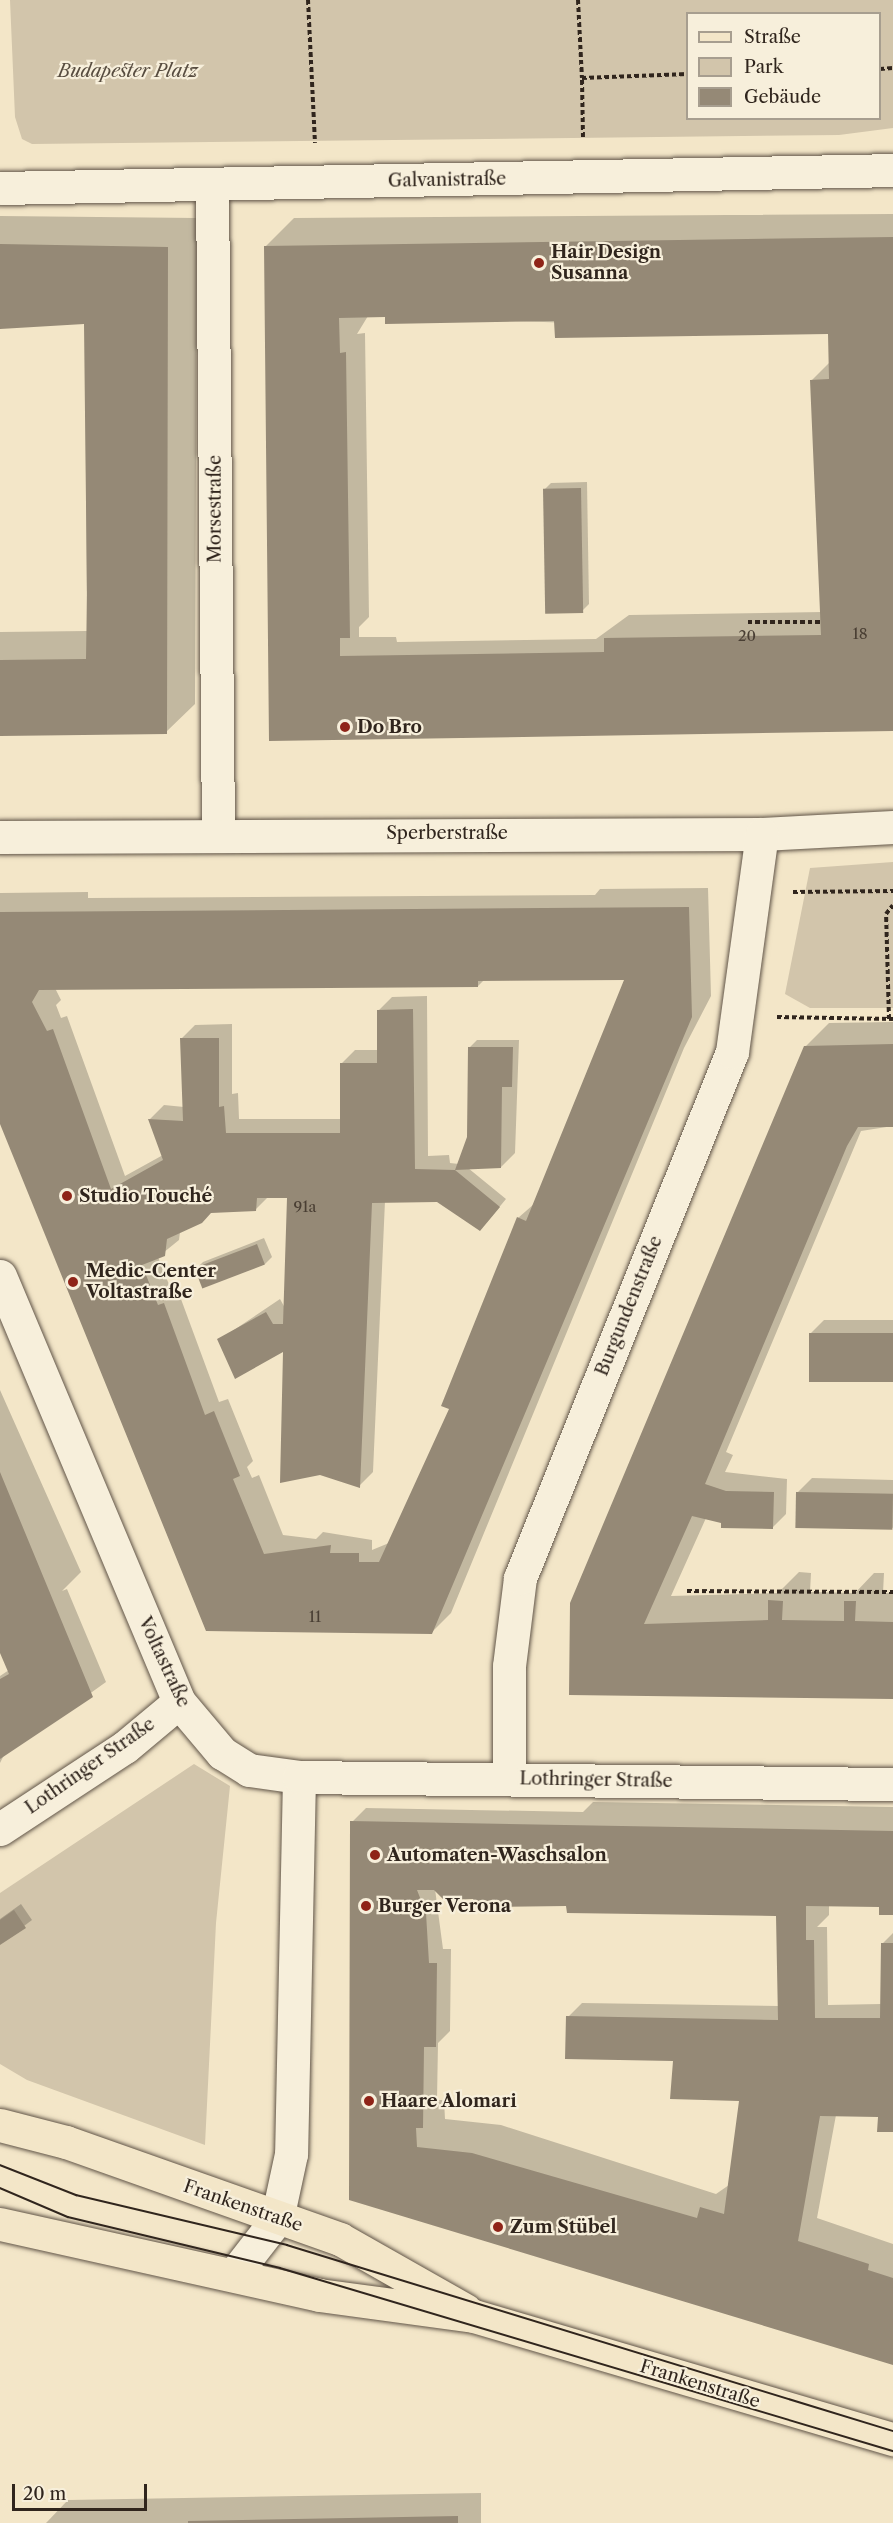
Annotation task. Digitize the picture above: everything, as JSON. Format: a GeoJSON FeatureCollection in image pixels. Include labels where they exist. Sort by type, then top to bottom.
{"type":"FeatureCollection","features":[{"type":"Feature","properties":{"kind":"main road","name":"Frankenstraße"},"geometry":{"type":"LineString","coordinates":[[0,2125],[66,2142],[277,2219],[340,2239],[474,2316]]}},
{"type":"Feature","properties":{"kind":"main road","name":"Frankenstraße"},"geometry":{"type":"LineString","coordinates":[[0,2224],[235,2273],[319,2295],[474,2316],[893,2439]]}},
{"type":"Feature","properties":{"kind":"street","name":"Galvanistraße"},"geometry":{"type":"LineString","coordinates":[[0,188],[893,170]]}},
{"type":"Feature","properties":{"kind":"street","name":"Morsestraße"},"geometry":{"type":"LineString","coordinates":[[212,185],[218,833]]}},
{"type":"Feature","properties":{"kind":"street","name":"Sperberstraße"},"geometry":{"type":"LineString","coordinates":[[0,837],[218,833],[762,834],[893,827]]}},
{"type":"Feature","properties":{"kind":"street","name":"Burgundenstraße"},"geometry":{"type":"LineString","coordinates":[[509,1779],[509,1666],[520,1578],[732,1052],[757,892],[762,834]]}},
{"type":"Feature","properties":{"kind":"street","name":"Voltastraße"},"geometry":{"type":"LineString","coordinates":[[0,1276],[179,1702],[222,1753],[249,1770],[299,1776]]}},
{"type":"Feature","properties":{"kind":"street","name":"Lothringer Straße"},"geometry":{"type":"LineString","coordinates":[[0,1829],[125,1747],[179,1702]]}},
{"type":"Feature","properties":{"kind":"street","name":"Lothringer Straße"},"geometry":{"type":"LineString","coordinates":[[299,1776],[893,1784]]}},
{"type":"Feature","properties":{"kind":"street"},"geometry":{"type":"LineString","coordinates":[[235,2273],[277,2219],[291,2154],[299,1776]]}},
{"type":"Feature","properties":{"kind":"path"},"geometry":{"type":"LineString","coordinates":[[308,0],[317,183]]}},
{"type":"Feature","properties":{"kind":"path"},"geometry":{"type":"LineString","coordinates":[[578,0],[583,177]]}},
{"type":"Feature","properties":{"kind":"path"},"geometry":{"type":"LineString","coordinates":[[582,78],[686,74]]}},
{"type":"Feature","properties":{"kind":"path"},"geometry":{"type":"LineString","coordinates":[[748,622],[821,622]]}},
{"type":"Feature","properties":{"kind":"path"},"geometry":{"type":"LineString","coordinates":[[757,892],[893,891]]}},
{"type":"Feature","properties":{"kind":"path"},"geometry":{"type":"LineString","coordinates":[[738,1016],[891,1019],[886,914],[893,905]]}},
{"type":"Feature","properties":{"kind":"path"},"geometry":{"type":"LineString","coordinates":[[687,1591],[893,1592]]}},
{"type":"Feature","properties":{"kind":"green space","name":"Budapester Platz"},"geometry":{"type":"Polygon","coordinates":[[[10,0],[893,0],[893,128],[839,135],[32,144],[22,139],[15,117],[10,0]]]}},
{"type":"Feature","properties":{"kind":"green space"},"geometry":{"type":"Polygon","coordinates":[[[893,862],[893,1008],[810,1008],[785,994],[810,868],[893,862]]]}},
{"type":"Feature","properties":{"kind":"green space"},"geometry":{"type":"Polygon","coordinates":[[[194,1764],[230,1786],[216,1923],[205,2145],[27,2080],[0,2064],[0,1893],[194,1764]]]}},
{"type":"Feature","properties":{"kind":"building"},"geometry":{"type":"Polygon","coordinates":[[[893,237],[893,731],[269,741],[264,246],[893,237]],[[385,317],[339,318],[340,353],[346,352],[350,638],[340,638],[340,656],[604,652],[604,638],[821,635],[810,380],[829,379],[828,334],[555,338],[554,321],[385,324],[385,317]]]}},
{"type":"Feature","properties":{"kind":"building"},"geometry":{"type":"Polygon","coordinates":[[[0,244],[168,247],[167,734],[0,736],[0,660],[86,659],[87,594],[84,324],[0,329],[0,244]]]}},
{"type":"Feature","properties":{"kind":"building"},"geometry":{"type":"Polygon","coordinates":[[[581,488],[583,613],[545,614],[543,489],[581,488]]]}},
{"type":"Feature","properties":{"kind":"building"},"geometry":{"type":"Polygon","coordinates":[[[689,907],[692,1017],[432,1634],[206,1631],[0,1124],[0,912],[689,907]],[[624,980],[478,981],[478,987],[39,990],[32,1002],[47,1031],[53,1029],[111,1189],[163,1160],[148,1119],[183,1121],[180,1038],[219,1038],[219,1107],[224,1106],[226,1133],[340,1133],[340,1063],[377,1063],[377,1010],[413,1009],[415,1169],[455,1170],[500,1207],[480,1231],[437,1202],[372,1203],[360,1488],[320,1475],[280,1483],[283,1352],[235,1379],[217,1339],[266,1312],[273,1324],[283,1324],[287,1198],[257,1198],[256,1211],[211,1213],[202,1223],[167,1239],[165,1256],[142,1265],[158,1305],[164,1303],[205,1415],[214,1411],[240,1476],[233,1479],[264,1554],[331,1545],[330,1553],[359,1553],[359,1562],[379,1562],[449,1409],[441,1406],[517,1217],[526,1221],[624,980]]]}},
{"type":"Feature","properties":{"kind":"building"},"geometry":{"type":"Polygon","coordinates":[[[893,1044],[893,1127],[858,1127],[847,1146],[705,1484],[726,1491],[774,1492],[773,1529],[721,1528],[721,1523],[692,1516],[644,1624],[768,1620],[768,1600],[783,1601],[782,1620],[844,1621],[844,1601],[856,1601],[855,1621],[893,1622],[893,1699],[569,1695],[570,1603],[804,1046],[893,1044]]]}},
{"type":"Feature","properties":{"kind":"building"},"geometry":{"type":"Polygon","coordinates":[[[468,1047],[513,1047],[512,1087],[502,1087],[501,1168],[455,1170],[467,1137],[468,1047]]]}},
{"type":"Feature","properties":{"kind":"building"},"geometry":{"type":"Polygon","coordinates":[[[257,1244],[265,1265],[202,1289],[194,1268],[257,1244]]]}},
{"type":"Feature","properties":{"kind":"building"},"geometry":{"type":"Polygon","coordinates":[[[809,1333],[893,1333],[893,1382],[809,1382],[809,1333]]]}},
{"type":"Feature","properties":{"kind":"building"},"geometry":{"type":"Polygon","coordinates":[[[0,1472],[93,1697],[0,1759],[0,1679],[9,1674],[0,1653],[0,1472]]]}},
{"type":"Feature","properties":{"kind":"building"},"geometry":{"type":"Polygon","coordinates":[[[796,1492],[893,1494],[892,1530],[795,1528],[796,1492]]]}},
{"type":"Feature","properties":{"kind":"building"},"geometry":{"type":"Polygon","coordinates":[[[350,1821],[893,1831],[893,1915],[879,1915],[879,1907],[806,1906],[806,1940],[814,1940],[815,2018],[880,2018],[881,1943],[893,1943],[893,2132],[877,2132],[878,2117],[820,2116],[798,2241],[869,2264],[868,2270],[893,2278],[893,2365],[349,2200],[350,1821]],[[417,1890],[426,1913],[429,1963],[437,1963],[436,2047],[424,2047],[423,2128],[416,2128],[417,2147],[472,2153],[697,2218],[700,2207],[724,2214],[739,2101],[670,2099],[673,2061],[565,2059],[566,2016],[778,2020],[776,1916],[567,1913],[566,1906],[477,1907],[473,1899],[444,1900],[434,1890],[417,1890]]]}},
{"type":"Feature","properties":{"kind":"building"},"geometry":{"type":"Polygon","coordinates":[[[14,1910],[26,1928],[0,1945],[0,1920],[14,1910]]]}},
{"type":"Feature","properties":{"kind":"building"},"geometry":{"type":"Polygon","coordinates":[[[458,2516],[458,2523],[188,2523],[188,2521],[458,2516]]]}},
{"type":"Feature","properties":{"kind":"tram line"},"geometry":{"type":"LineString","coordinates":[[0,2165],[76,2195],[287,2245],[893,2431]]}},
{"type":"Feature","properties":{"kind":"tram line"},"geometry":{"type":"LineString","coordinates":[[0,2188],[68,2217],[280,2268],[893,2451]]}},
{"type":"Feature","properties":{"kind":"place","name":"Hair Design Susanna"},"geometry":{"type":"Point","coordinates":[539,263]}},
{"type":"Feature","properties":{"kind":"place","name":"Do Bro"},"geometry":{"type":"Point","coordinates":[345,727]}},
{"type":"Feature","properties":{"kind":"place","name":"Studio Touché"},"geometry":{"type":"Point","coordinates":[67,1196]}},
{"type":"Feature","properties":{"kind":"place","name":"Medic-Center Voltastraße"},"geometry":{"type":"Point","coordinates":[73,1282]}},
{"type":"Feature","properties":{"kind":"place","name":"Automaten-Waschsalon"},"geometry":{"type":"Point","coordinates":[375,1855]}},
{"type":"Feature","properties":{"kind":"place","name":"Burger Verona"},"geometry":{"type":"Point","coordinates":[366,1906]}},
{"type":"Feature","properties":{"kind":"place","name":"Haare Alomari"},"geometry":{"type":"Point","coordinates":[369,2101]}},
{"type":"Feature","properties":{"kind":"place","name":"Zum Stübel"},"geometry":{"type":"Point","coordinates":[498,2227]}}]}
